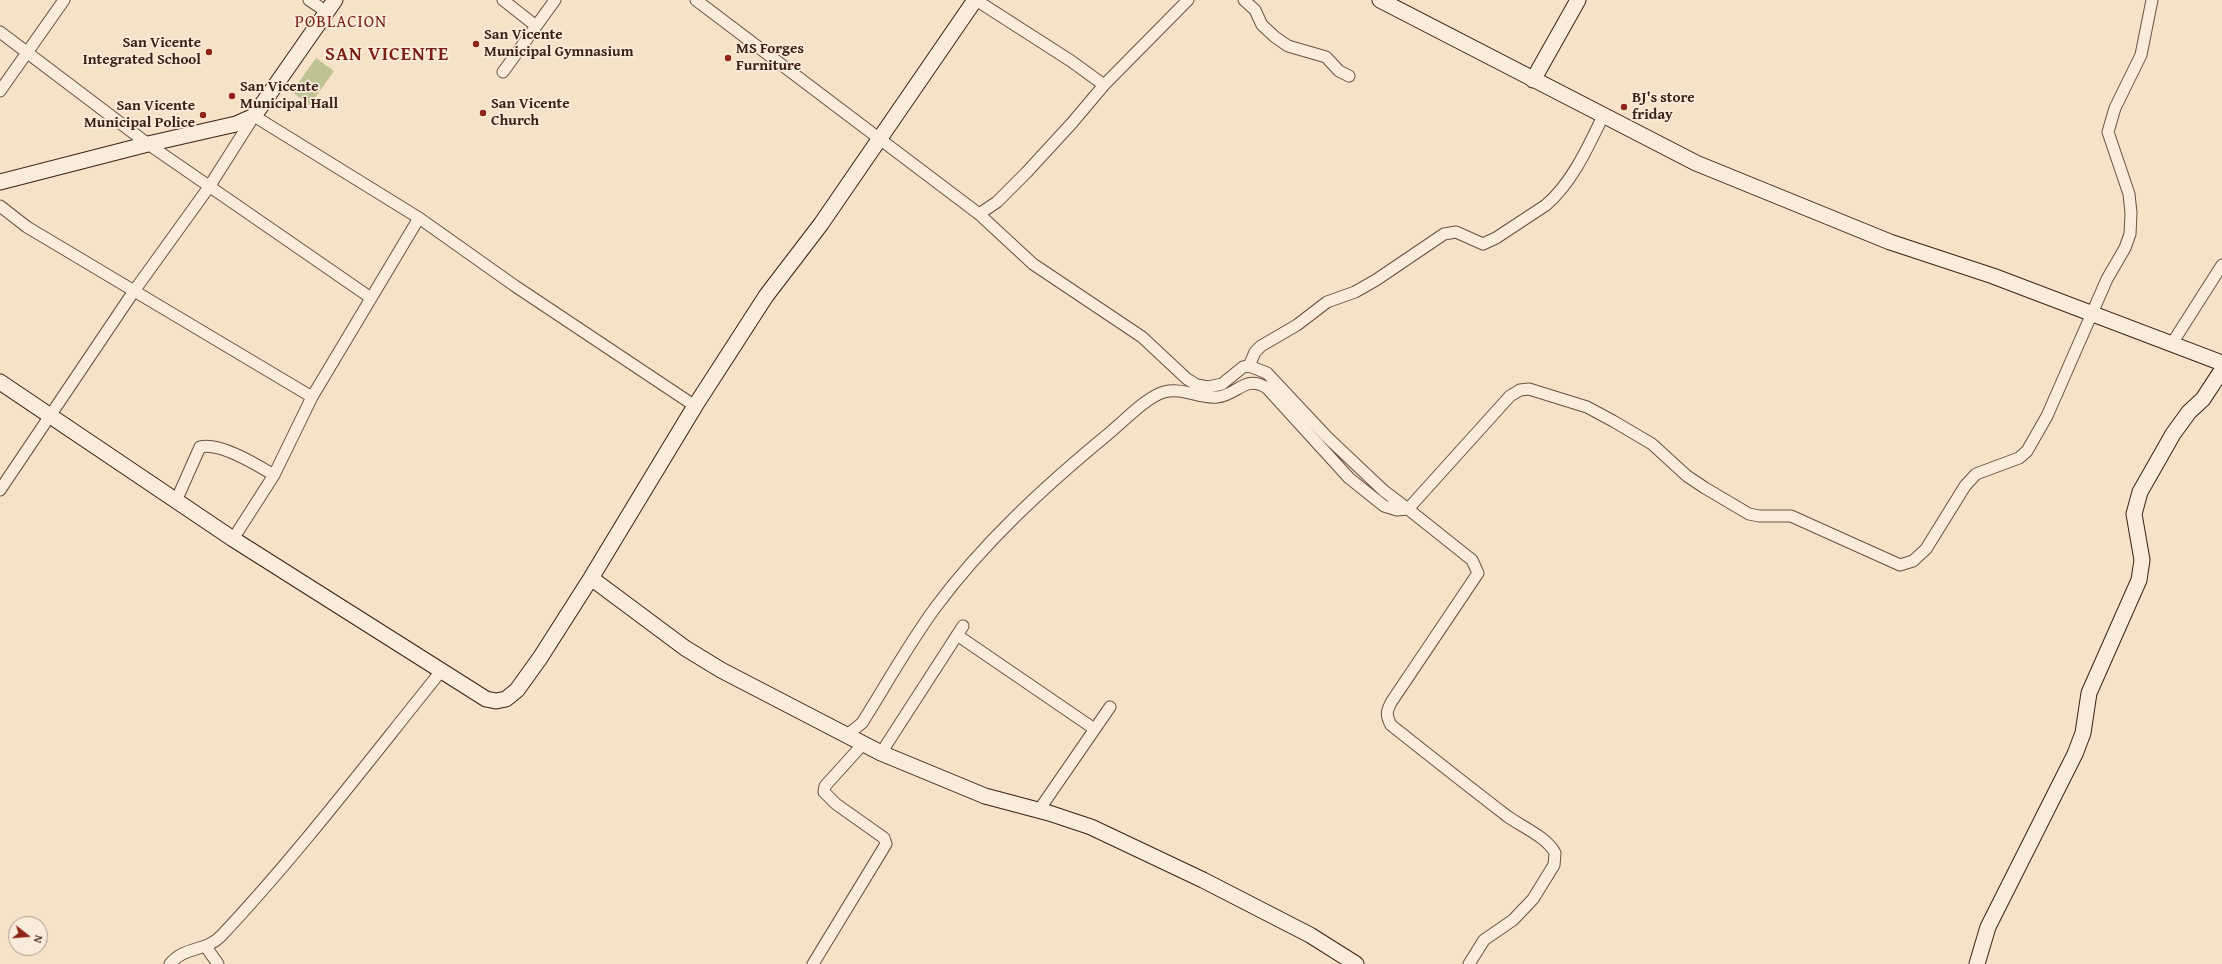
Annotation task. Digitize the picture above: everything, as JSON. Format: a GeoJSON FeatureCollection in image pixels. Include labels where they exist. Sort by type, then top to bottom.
{"type":"FeatureCollection","features":[{"type":"Feature","properties":{"kind":"street"},"geometry":{"type":"LineString","coordinates":[[0,91],[64,0]]}},
{"type":"Feature","properties":{"kind":"street"},"geometry":{"type":"LineString","coordinates":[[0,490],[134,291],[209,187],[254,116],[331,6],[309,0]]}},
{"type":"Feature","properties":{"kind":"street"},"geometry":{"type":"LineString","coordinates":[[503,0],[536,26]]}},
{"type":"Feature","properties":{"kind":"street"},"geometry":{"type":"LineString","coordinates":[[502,72],[555,0]]}},
{"type":"Feature","properties":{"kind":"street"},"geometry":{"type":"LineString","coordinates":[[696,0],[979,214],[1033,264],[1142,337],[1187,378],[1197,385],[1208,387],[1222,384],[1236,371],[1249,366],[1267,373],[1326,438],[1384,491],[1472,560],[1478,573],[1392,701],[1386,713],[1387,718],[1391,725],[1408,739],[1508,817],[1547,843],[1555,854],[1554,864],[1533,899],[1513,920],[1484,940],[1469,964]]}},
{"type":"Feature","properties":{"kind":"street"},"geometry":{"type":"LineString","coordinates":[[0,382],[233,539],[486,699],[496,701],[506,699],[517,690],[540,658],[591,578],[695,406],[766,296],[821,224],[975,0],[1065,56],[1104,85]]}},
{"type":"Feature","properties":{"kind":"street"},"geometry":{"type":"LineString","coordinates":[[979,214],[997,202],[1072,123],[1104,85],[1188,0]]}},
{"type":"Feature","properties":{"kind":"street"},"geometry":{"type":"LineString","coordinates":[[1244,0],[1255,10],[1262,25],[1275,38],[1288,46],[1326,57],[1339,71],[1349,76]]}},
{"type":"Feature","properties":{"kind":"street"},"geometry":{"type":"LineString","coordinates":[[1380,0],[1696,163],[1795,205],[2222,363]]}},
{"type":"Feature","properties":{"kind":"street"},"geometry":{"type":"LineString","coordinates":[[1533,80],[1578,0]]}},
{"type":"Feature","properties":{"kind":"street"},"geometry":{"type":"LineString","coordinates":[[847,735],[862,723],[935,609],[991,540],[1066,468],[1156,395],[1176,390],[1209,398],[1219,397],[1247,383],[1260,384],[1267,388],[1350,478],[1384,506],[1397,510],[1408,509],[1510,396],[1520,390],[1529,389],[1587,408],[1613,420],[1652,444],[1687,476],[1749,514],[1759,516],[1791,516],[1900,565],[1913,561],[1926,548],[1965,486],[1976,474],[2019,458],[2027,451],[2047,416],[2107,279],[2125,248],[2130,234],[2131,213],[2129,194],[2108,132],[2115,108],[2142,55],[2152,0]]}},
{"type":"Feature","properties":{"kind":"street"},"geometry":{"type":"LineString","coordinates":[[0,32],[148,144],[371,298]]}},
{"type":"Feature","properties":{"kind":"street"},"geometry":{"type":"LineString","coordinates":[[0,182],[148,144],[229,126],[254,116]]}},
{"type":"Feature","properties":{"kind":"street"},"geometry":{"type":"LineString","coordinates":[[254,116],[419,218],[515,286],[695,406]]}},
{"type":"Feature","properties":{"kind":"street"},"geometry":{"type":"LineString","coordinates":[[1249,366],[1255,352],[1261,346],[1297,325],[1327,302],[1355,292],[1369,284],[1444,234],[1456,232],[1483,244],[1496,238],[1546,205],[1553,199],[1584,155],[1603,116]]}},
{"type":"Feature","properties":{"kind":"street"},"geometry":{"type":"LineString","coordinates":[[0,206],[27,227],[312,397]]}},
{"type":"Feature","properties":{"kind":"street"},"geometry":{"type":"LineString","coordinates":[[233,539],[274,475],[312,397],[419,218]]}},
{"type":"Feature","properties":{"kind":"street"},"geometry":{"type":"LineString","coordinates":[[2171,345],[2222,265]]}},
{"type":"Feature","properties":{"kind":"street"},"geometry":{"type":"LineString","coordinates":[[1977,964],[1988,927],[2075,754],[2083,733],[2090,693],[2139,580],[2142,560],[2134,514],[2140,492],[2173,434],[2189,412],[2203,399],[2222,370]]}},
{"type":"Feature","properties":{"kind":"street"},"geometry":{"type":"LineString","coordinates":[[176,501],[198,450],[204,446],[236,455],[274,475]]}},
{"type":"Feature","properties":{"kind":"street"},"geometry":{"type":"LineString","coordinates":[[591,578],[685,648],[715,666],[863,744],[881,753],[985,796],[1039,810],[1091,827],[1203,880],[1310,935],[1356,964]]}},
{"type":"Feature","properties":{"kind":"street"},"geometry":{"type":"LineString","coordinates":[[881,753],[960,630],[1093,728]]}},
{"type":"Feature","properties":{"kind":"street"},"geometry":{"type":"LineString","coordinates":[[170,964],[181,953],[206,947],[220,937],[280,869],[442,670]]}},
{"type":"Feature","properties":{"kind":"street"},"geometry":{"type":"LineString","coordinates":[[1039,810],[1093,728],[1110,707]]}},
{"type":"Feature","properties":{"kind":"street"},"geometry":{"type":"LineString","coordinates":[[813,964],[886,844],[884,838],[836,804],[824,792],[825,786],[863,744]]}},
{"type":"Feature","properties":{"kind":"street"},"geometry":{"type":"LineString","coordinates":[[206,947],[218,964]]}},
{"type":"Feature","properties":{"kind":"green space"},"geometry":{"type":"Polygon","coordinates":[[[316,58],[334,71],[310,105],[292,92],[316,58]]]}},
{"type":"Feature","properties":{"kind":"place","name":"San Vicente Municipal Gymnasium"},"geometry":{"type":"Point","coordinates":[476,44]}},
{"type":"Feature","properties":{"kind":"place","name":"San Vicente Integrated School"},"geometry":{"type":"Point","coordinates":[209,52]}},
{"type":"Feature","properties":{"kind":"place","name":"MS Forges Furniture"},"geometry":{"type":"Point","coordinates":[728,58]}},
{"type":"Feature","properties":{"kind":"place","name":"San Vicente Municipal Hall"},"geometry":{"type":"Point","coordinates":[232,96]}},
{"type":"Feature","properties":{"kind":"place","name":"BJ's store friday"},"geometry":{"type":"Point","coordinates":[1624,107]}},
{"type":"Feature","properties":{"kind":"place","name":"San Vicente Church"},"geometry":{"type":"Point","coordinates":[483,113]}},
{"type":"Feature","properties":{"kind":"place","name":"San Vicente Municipal Police"},"geometry":{"type":"Point","coordinates":[203,115]}},
{"type":"Feature","properties":{"kind":"district","name":"POBLACION"},"geometry":{"type":"Point","coordinates":[341,23]}},
{"type":"Feature","properties":{"kind":"district","name":"SAN VICENTE"},"geometry":{"type":"Point","coordinates":[387,55]}}]}
